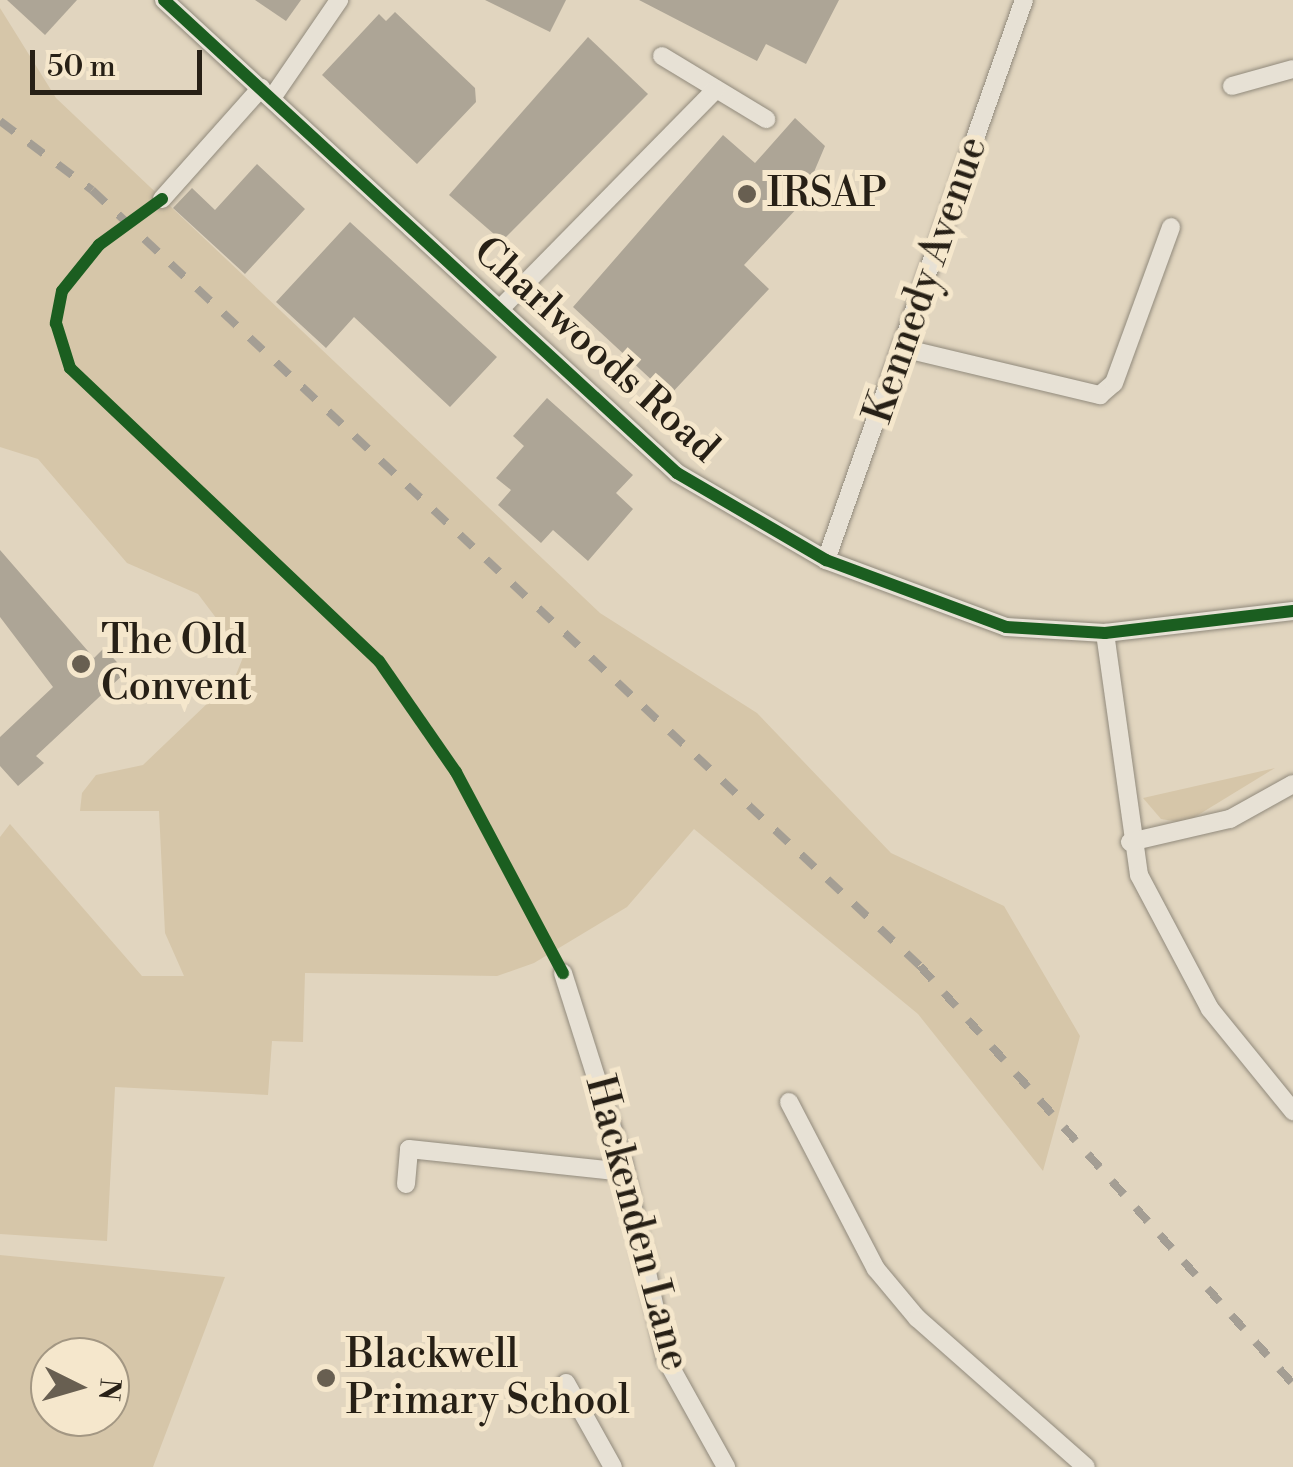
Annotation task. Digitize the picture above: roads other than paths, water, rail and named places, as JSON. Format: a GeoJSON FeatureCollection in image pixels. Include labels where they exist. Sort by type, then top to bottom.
{"type":"FeatureCollection","features":[{"type":"Feature","properties":{"kind":"street","name":"Charlwoods Road"},"geometry":{"type":"LineString","coordinates":[[164,0],[677,472],[826,560],[1006,627],[1106,633],[1293,611]]}},
{"type":"Feature","properties":{"kind":"street"},"geometry":{"type":"LineString","coordinates":[[162,199],[266,93],[340,0]]}},
{"type":"Feature","properties":{"kind":"street","name":"Kennedy Avenue"},"geometry":{"type":"LineString","coordinates":[[826,560],[1024,0]]}},
{"type":"Feature","properties":{"kind":"street"},"geometry":{"type":"LineString","coordinates":[[662,56],[766,119]]}},
{"type":"Feature","properties":{"kind":"street"},"geometry":{"type":"LineString","coordinates":[[1232,86],[1293,69]]}},
{"type":"Feature","properties":{"kind":"street"},"geometry":{"type":"LineString","coordinates":[[500,309],[716,89]]}},
{"type":"Feature","properties":{"kind":"street"},"geometry":{"type":"LineString","coordinates":[[902,348],[1100,394],[1114,383],[1171,227]]}},
{"type":"Feature","properties":{"kind":"street"},"geometry":{"type":"LineString","coordinates":[[1106,633],[1130,842],[1163,929],[1210,1009],[1293,1111]]}},
{"type":"Feature","properties":{"kind":"street"},"geometry":{"type":"LineString","coordinates":[[1130,842],[1230,819],[1293,784]]}},
{"type":"Feature","properties":{"kind":"street","name":"Hackenden Lane"},"geometry":{"type":"LineString","coordinates":[[563,973],[626,1172],[666,1358],[726,1467]]}},
{"type":"Feature","properties":{"kind":"street"},"geometry":{"type":"LineString","coordinates":[[789,1102],[876,1269],[916,1318],[1079,1465]]}},
{"type":"Feature","properties":{"kind":"street"},"geometry":{"type":"LineString","coordinates":[[406,1184],[409,1149],[626,1172]]}},
{"type":"Feature","properties":{"kind":"street"},"geometry":{"type":"LineString","coordinates":[[566,1383],[614,1467]]}},
{"type":"Feature","properties":{"kind":"railway"},"geometry":{"type":"LineString","coordinates":[[0,121],[92,190],[920,966],[1293,1384]]}},
{"type":"Feature","properties":{"kind":"place","name":"IRSAP"},"geometry":{"type":"Point","coordinates":[747,194]}},
{"type":"Feature","properties":{"kind":"place","name":"The Old Convent"},"geometry":{"type":"Point","coordinates":[81,664]}},
{"type":"Feature","properties":{"kind":"place","name":"Blackwell Primary School"},"geometry":{"type":"Point","coordinates":[326,1378]}}]}
